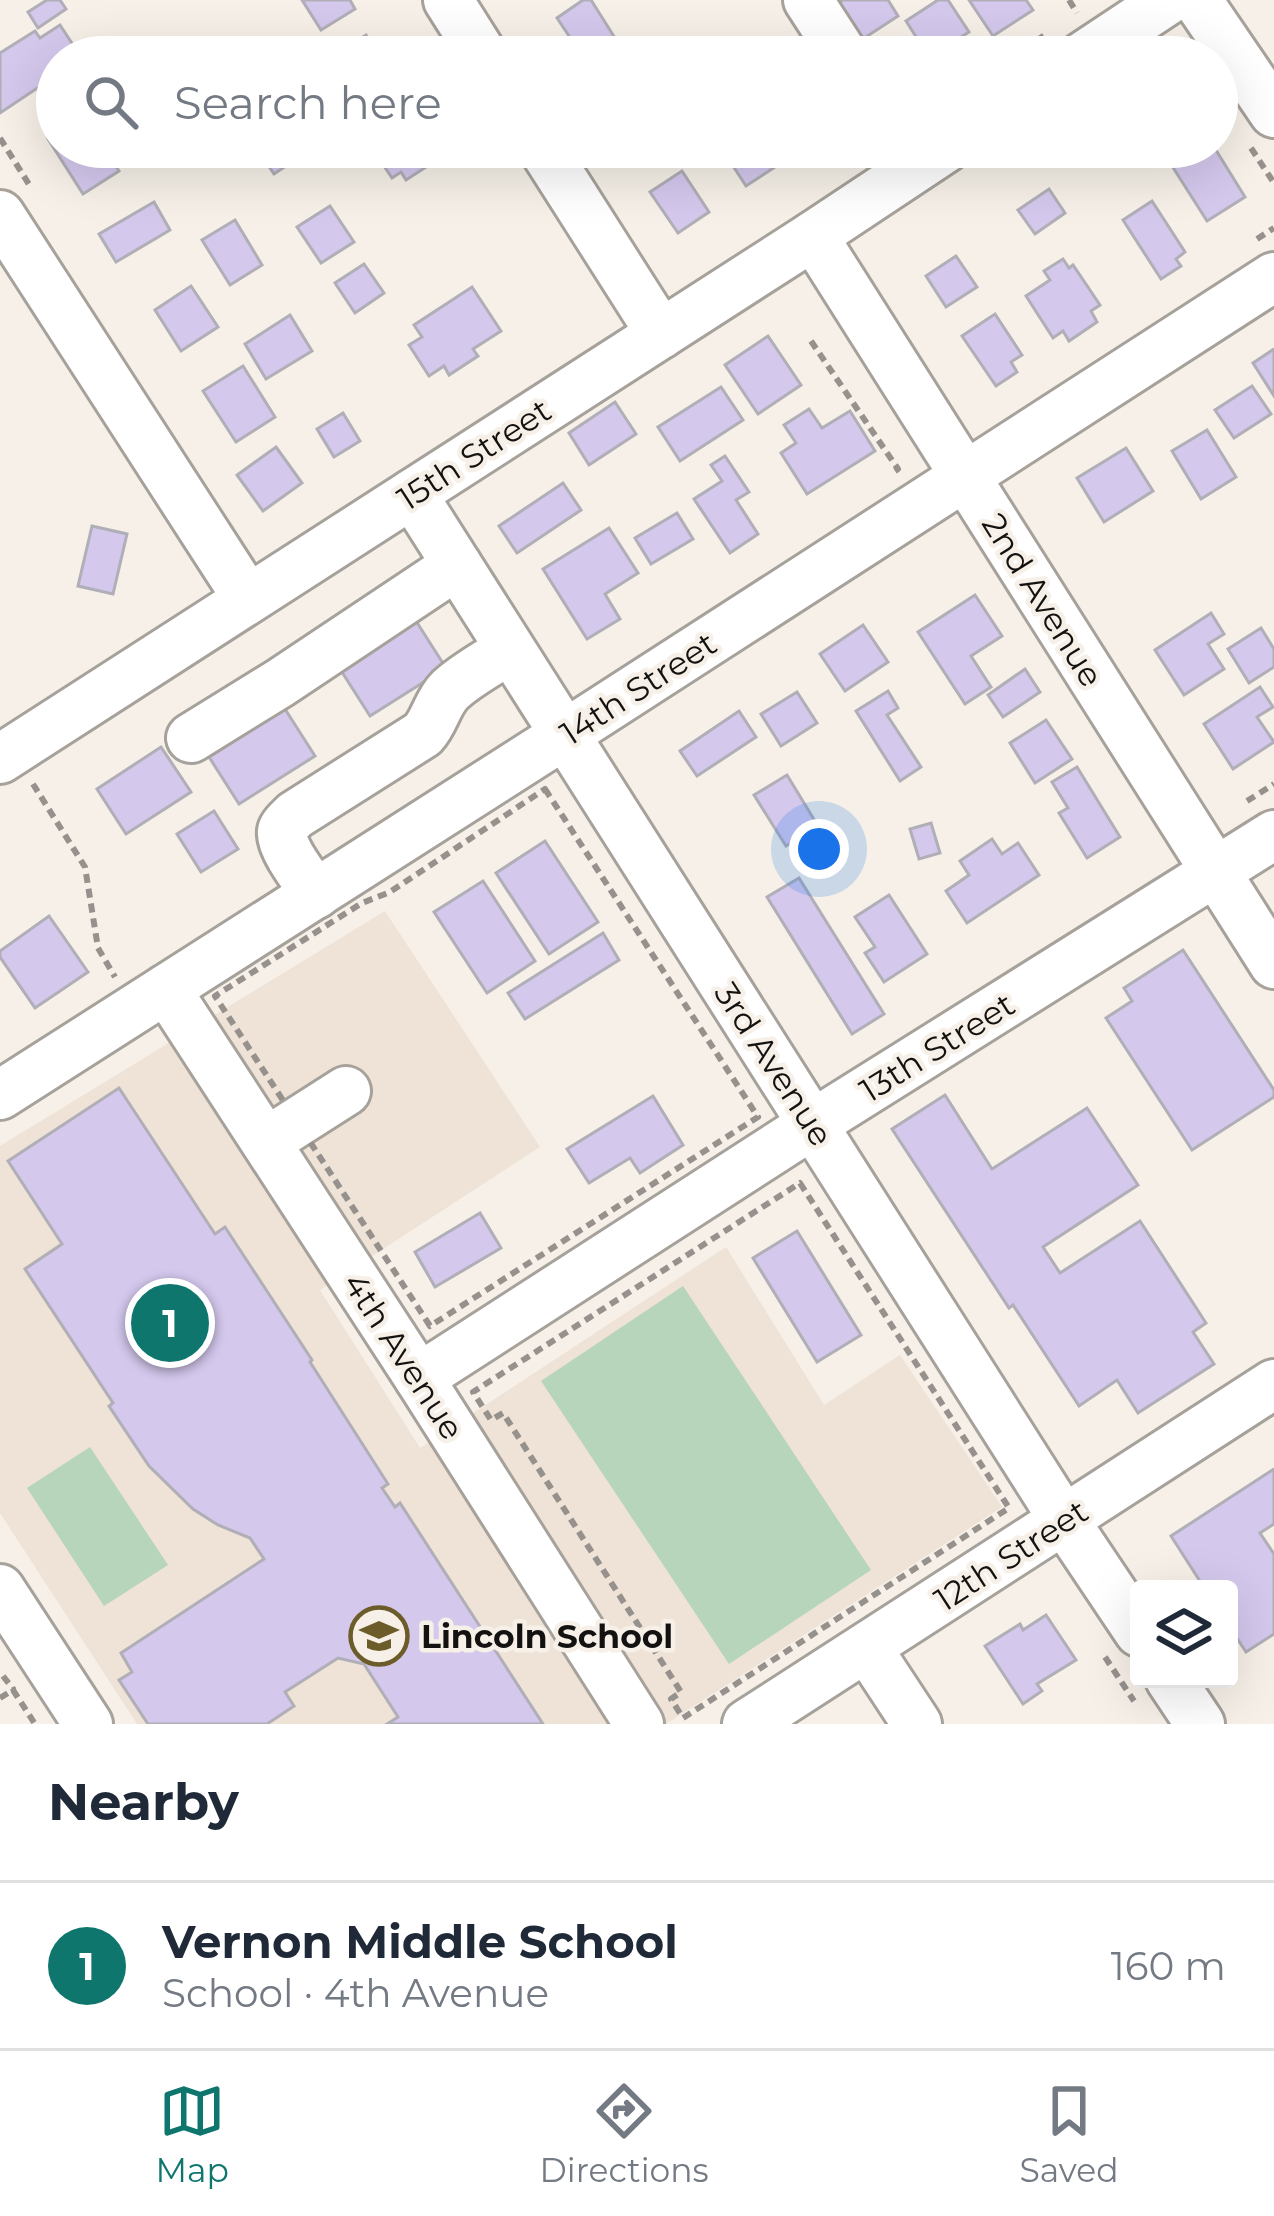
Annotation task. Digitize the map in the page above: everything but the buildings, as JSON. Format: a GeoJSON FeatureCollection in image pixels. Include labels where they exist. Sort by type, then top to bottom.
{"type":"FeatureCollection","features":[{"type":"Feature","properties":{"kind":"street"},"geometry":{"type":"LineString","coordinates":[[448,0],[471,36]]}},
{"type":"Feature","properties":{"kind":"street"},"geometry":{"type":"LineString","coordinates":[[808,0],[831,36]]}},
{"type":"Feature","properties":{"kind":"street"},"geometry":{"type":"LineString","coordinates":[[1080,35],[1168,0]]}},
{"type":"Feature","properties":{"kind":"street"},"geometry":{"type":"LineString","coordinates":[[1197,0],[1222,36]]}},
{"type":"Feature","properties":{"kind":"street"},"geometry":{"type":"LineString","coordinates":[[1238,60],[1274,113]]}},
{"type":"Feature","properties":{"kind":"street"},"geometry":{"type":"LineString","coordinates":[[555,168],[661,334]]}},
{"type":"Feature","properties":{"kind":"street","name":"15th Street"},"geometry":{"type":"LineString","coordinates":[[14,768],[248,599],[813,236],[903,168]]}},
{"type":"Feature","properties":{"kind":"street"},"geometry":{"type":"LineString","coordinates":[[19,206],[248,599]]}},
{"type":"Feature","properties":{"kind":"street","name":"2nd Avenue"},"geometry":{"type":"LineString","coordinates":[[813,236],[1274,964]]}},
{"type":"Feature","properties":{"kind":"street","name":"14th Street"},"geometry":{"type":"LineString","coordinates":[[0,1095],[1274,277]]}},
{"type":"Feature","properties":{"kind":"street","name":"3rd Avenue"},"geometry":{"type":"LineString","coordinates":[[412,494],[1064,1520],[1121,1643]]}},
{"type":"Feature","properties":{"kind":"street"},"geometry":{"type":"LineString","coordinates":[[191,738],[457,565]]}},
{"type":"Feature","properties":{"kind":"street"},"geometry":{"type":"LineString","coordinates":[[316,894],[286,849],[281,836],[284,827],[295,815],[423,734],[448,692],[510,649]]}},
{"type":"Feature","properties":{"kind":"street","name":"13th Street"},"geometry":{"type":"LineString","coordinates":[[419,1378],[1274,835]]}},
{"type":"Feature","properties":{"kind":"street","name":"4th Avenue"},"geometry":{"type":"LineString","coordinates":[[166,989],[282,1132],[419,1378],[639,1724]]}},
{"type":"Feature","properties":{"kind":"street"},"geometry":{"type":"LineString","coordinates":[[282,1132],[346,1091]]}},
{"type":"Feature","properties":{"kind":"street","name":"12th Street"},"geometry":{"type":"LineString","coordinates":[[747,1724],[1064,1520],[1270,1395]]}},
{"type":"Feature","properties":{"kind":"street"},"geometry":{"type":"LineString","coordinates":[[0,1588],[13,1638],[88,1724]]}},
{"type":"Feature","properties":{"kind":"street"},"geometry":{"type":"LineString","coordinates":[[867,1648],[917,1724]]}},
{"type":"Feature","properties":{"kind":"street"},"geometry":{"type":"LineString","coordinates":[[1154,1693],[1200,1724]]}},
{"type":"Feature","properties":{"kind":"path"},"geometry":{"type":"LineString","coordinates":[[1069,0],[1080,35]]}},
{"type":"Feature","properties":{"kind":"path"},"geometry":{"type":"LineString","coordinates":[[0,138],[19,206]]}},
{"type":"Feature","properties":{"kind":"path"},"geometry":{"type":"LineString","coordinates":[[812,340],[898,469],[878,482]]}},
{"type":"Feature","properties":{"kind":"path"},"geometry":{"type":"LineString","coordinates":[[14,768],[86,867],[98,948],[115,977]]}},
{"type":"Feature","properties":{"kind":"path"},"geometry":{"type":"LineString","coordinates":[[544,789],[758,1118],[430,1326],[282,1132],[215,996],[362,903],[390,892],[544,789]]}},
{"type":"Feature","properties":{"kind":"path"},"geometry":{"type":"LineString","coordinates":[[800,1183],[1009,1508],[683,1718],[670,1699],[681,1692],[502,1413],[491,1420],[473,1392],[800,1183]]}},
{"type":"Feature","properties":{"kind":"path"},"geometry":{"type":"LineString","coordinates":[[1121,1643],[1154,1693]]}},
{"type":"Feature","properties":{"kind":"path"},"geometry":{"type":"LineString","coordinates":[[0,1698],[13,1690],[35,1724]]}},
{"type":"Feature","properties":{"kind":"shaded area"},"geometry":{"type":"Polygon","coordinates":[[[385,911],[540,1147],[320,1290],[420,1448],[726,1247],[824,1405],[900,1355],[1002,1507],[666,1724],[137,1724],[0,1513],[0,1146],[385,911]]]}},
{"type":"Feature","properties":{"kind":"green space"},"geometry":{"type":"Polygon","coordinates":[[[683,1286],[871,1570],[729,1664],[541,1381],[683,1286]]]}},
{"type":"Feature","properties":{"kind":"green space"},"geometry":{"type":"Polygon","coordinates":[[[90,1447],[168,1565],[104,1606],[27,1488],[90,1447]]]}},
{"type":"Feature","properties":{"kind":"place","name":"Vernon Middle School"},"geometry":{"type":"Point","coordinates":[170,1323]}},
{"type":"Feature","properties":{"kind":"place","name":"Lincoln School"},"geometry":{"type":"Point","coordinates":[379,1636]}}]}
